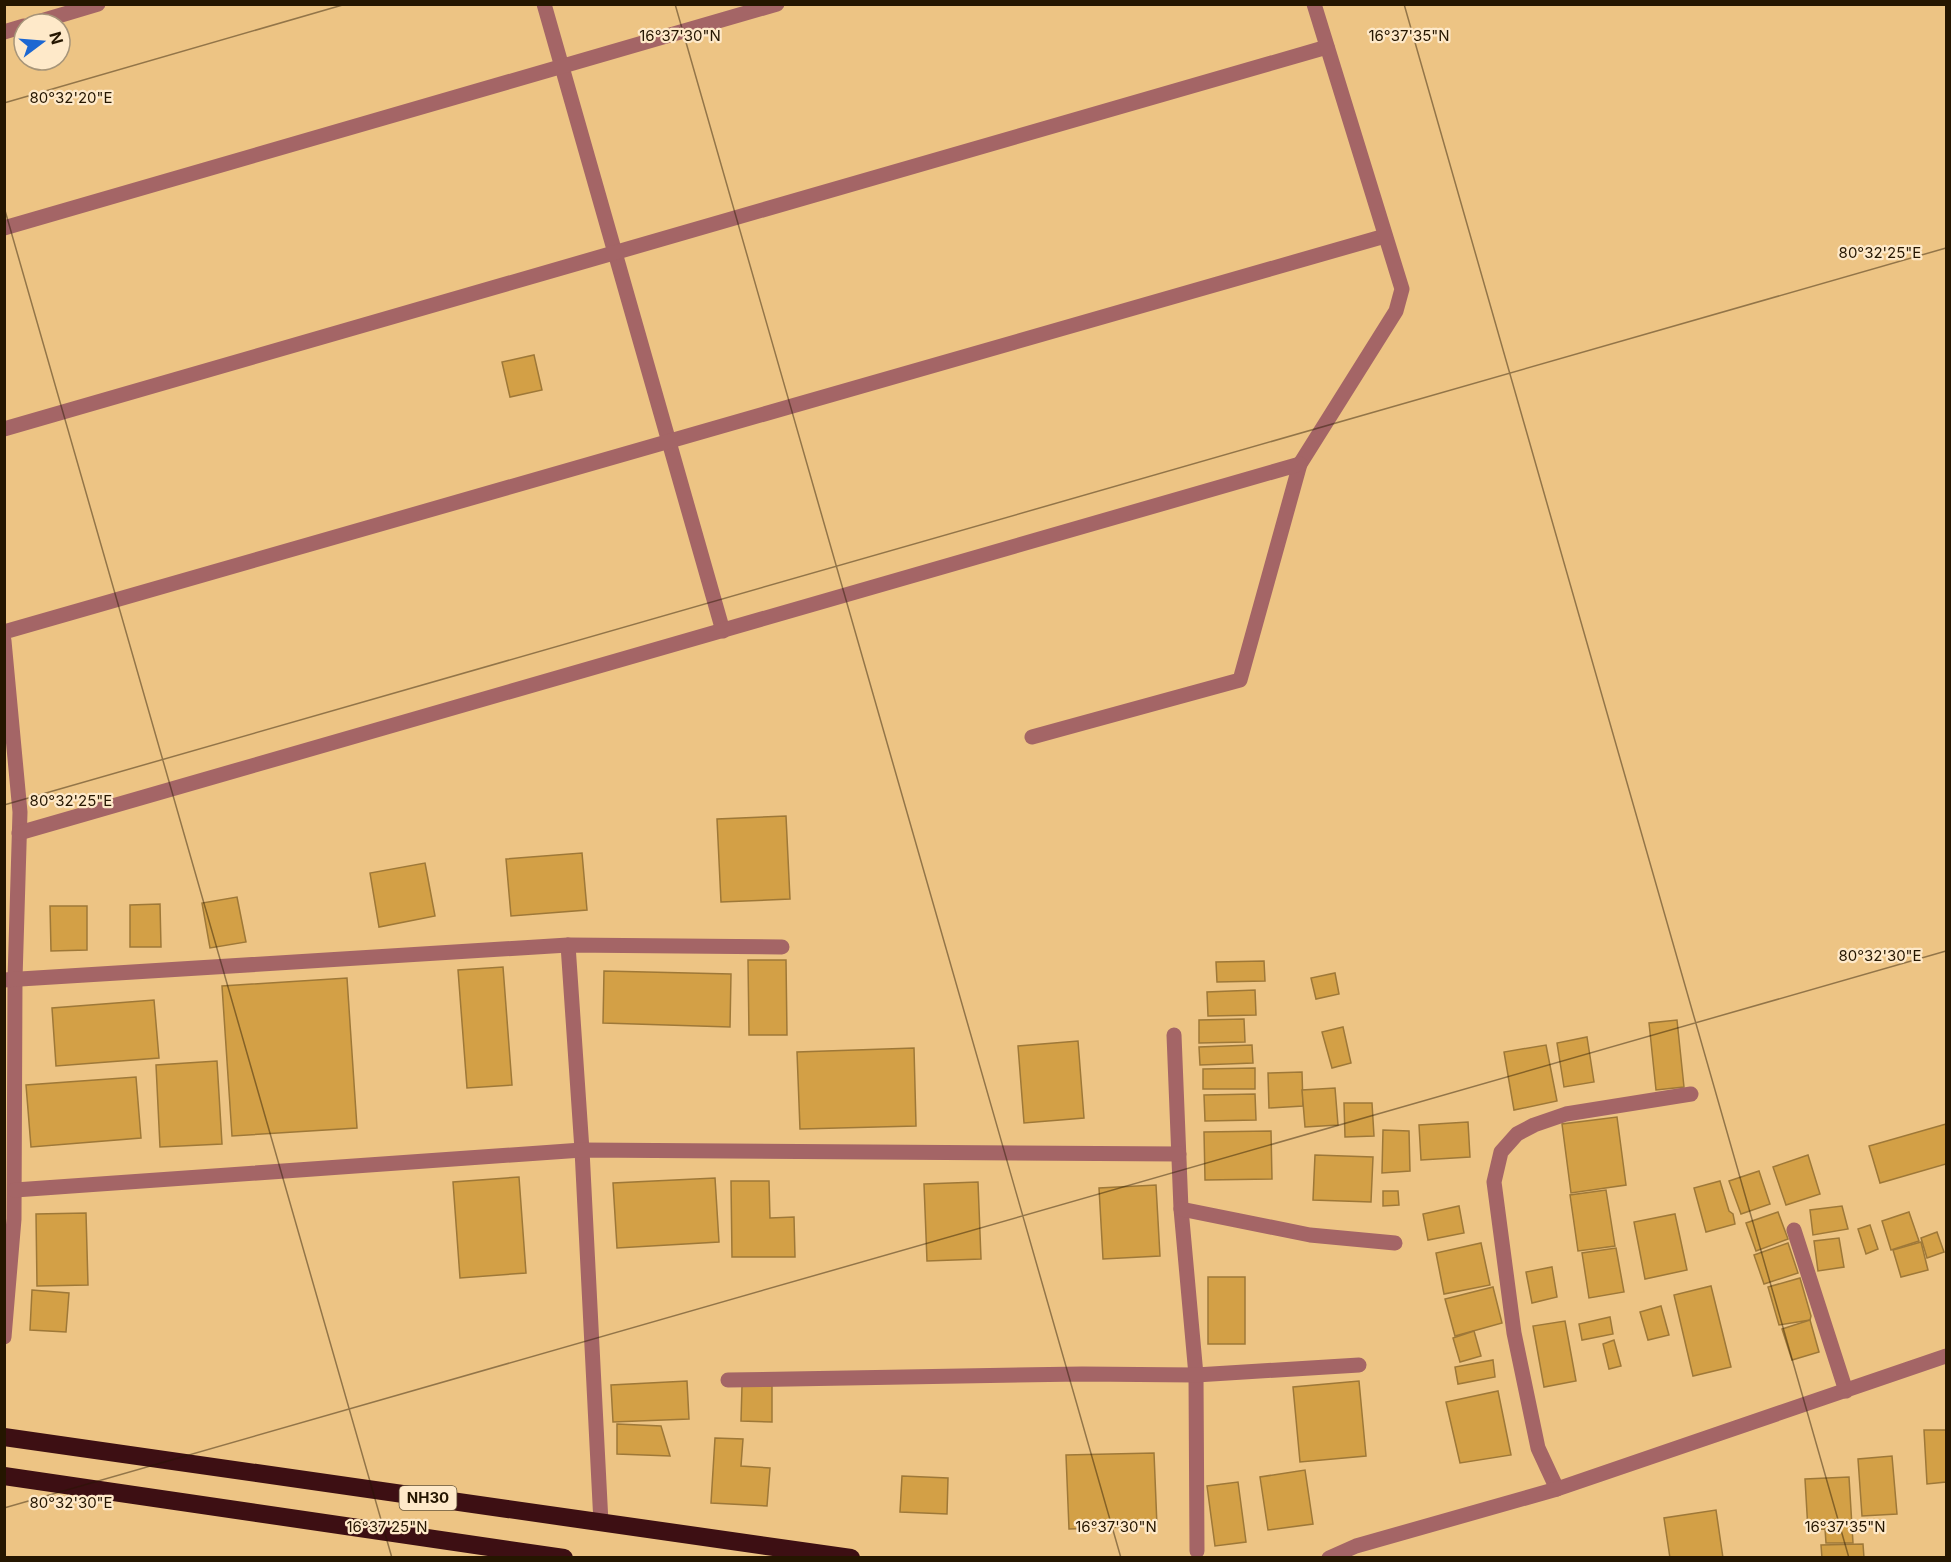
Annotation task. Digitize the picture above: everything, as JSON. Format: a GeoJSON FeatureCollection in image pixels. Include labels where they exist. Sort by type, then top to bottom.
{"type":"FeatureCollection","features":[{"type":"Feature","properties":{"kind":"highway","name":"NH30"},"geometry":{"type":"LineString","coordinates":[[4,1437],[851,1557]]}},
{"type":"Feature","properties":{"kind":"highway","name":"NH30"},"geometry":{"type":"LineString","coordinates":[[4,1476],[560,1557]]}},
{"type":"Feature","properties":{"kind":"street"},"geometry":{"type":"LineString","coordinates":[[71,12],[98,4]]}},
{"type":"Feature","properties":{"kind":"street"},"geometry":{"type":"LineString","coordinates":[[544,4],[723,631]]}},
{"type":"Feature","properties":{"kind":"street"},"geometry":{"type":"LineString","coordinates":[[4,228],[777,4]]}},
{"type":"Feature","properties":{"kind":"street"},"geometry":{"type":"LineString","coordinates":[[1032,737],[1240,680],[1300,464],[1396,311],[1402,289],[1314,4]]}},
{"type":"Feature","properties":{"kind":"street"},"geometry":{"type":"LineString","coordinates":[[4,429],[1327,47]]}},
{"type":"Feature","properties":{"kind":"street"},"geometry":{"type":"LineString","coordinates":[[4,632],[1385,236]]}},
{"type":"Feature","properties":{"kind":"street"},"geometry":{"type":"LineString","coordinates":[[19,834],[1300,464]]}},
{"type":"Feature","properties":{"kind":"street"},"geometry":{"type":"LineString","coordinates":[[4,641],[20,812],[10,979],[15,1190],[4,1336]]}},
{"type":"Feature","properties":{"kind":"street"},"geometry":{"type":"LineString","coordinates":[[10,979],[568,945],[782,947]]}},
{"type":"Feature","properties":{"kind":"street"},"geometry":{"type":"LineString","coordinates":[[568,945],[582,1150],[601,1522]]}},
{"type":"Feature","properties":{"kind":"street"},"geometry":{"type":"LineString","coordinates":[[1174,1035],[1181,1209],[1196,1375],[1197,1551]]}},
{"type":"Feature","properties":{"kind":"street"},"geometry":{"type":"LineString","coordinates":[[1557,1489],[1538,1448],[1514,1333],[1494,1182],[1501,1152],[1517,1134],[1534,1125],[1566,1114],[1691,1094]]}},
{"type":"Feature","properties":{"kind":"street"},"geometry":{"type":"LineString","coordinates":[[15,1190],[582,1150],[1179,1154]]}},
{"type":"Feature","properties":{"kind":"street"},"geometry":{"type":"LineString","coordinates":[[1181,1209],[1310,1235],[1395,1243]]}},
{"type":"Feature","properties":{"kind":"street"},"geometry":{"type":"LineString","coordinates":[[1794,1230],[1846,1391]]}},
{"type":"Feature","properties":{"kind":"street"},"geometry":{"type":"LineString","coordinates":[[1329,1557],[1356,1546],[1557,1489],[1947,1356]]}},
{"type":"Feature","properties":{"kind":"street"},"geometry":{"type":"LineString","coordinates":[[728,1380],[1082,1374],[1196,1375],[1359,1365]]}},
{"type":"Feature","properties":{"kind":"building"},"geometry":{"type":"Polygon","coordinates":[[[534,355],[542,390],[510,397],[502,362],[534,355]]]}},
{"type":"Feature","properties":{"kind":"building"},"geometry":{"type":"Polygon","coordinates":[[[786,816],[790,899],[721,902],[717,819],[786,816]]]}},
{"type":"Feature","properties":{"kind":"building"},"geometry":{"type":"Polygon","coordinates":[[[582,853],[587,910],[511,916],[506,859],[582,853]]]}},
{"type":"Feature","properties":{"kind":"building"},"geometry":{"type":"Polygon","coordinates":[[[425,863],[435,916],[379,927],[370,873],[425,863]]]}},
{"type":"Feature","properties":{"kind":"building"},"geometry":{"type":"Polygon","coordinates":[[[237,897],[246,942],[210,948],[202,903],[237,897]]]}},
{"type":"Feature","properties":{"kind":"building"},"geometry":{"type":"Polygon","coordinates":[[[160,904],[161,947],[130,947],[130,905],[160,904]]]}},
{"type":"Feature","properties":{"kind":"building"},"geometry":{"type":"Polygon","coordinates":[[[50,906],[87,906],[87,950],[51,951],[50,906]]]}},
{"type":"Feature","properties":{"kind":"building"},"geometry":{"type":"Polygon","coordinates":[[[748,960],[786,960],[787,1035],[749,1035],[748,960]]]}},
{"type":"Feature","properties":{"kind":"building"},"geometry":{"type":"Polygon","coordinates":[[[1264,961],[1265,981],[1217,982],[1216,962],[1264,961]]]}},
{"type":"Feature","properties":{"kind":"building"},"geometry":{"type":"Polygon","coordinates":[[[503,967],[512,1085],[467,1088],[458,970],[503,967]]]}},
{"type":"Feature","properties":{"kind":"building"},"geometry":{"type":"Polygon","coordinates":[[[604,971],[731,974],[730,1027],[603,1023],[604,971]]]}},
{"type":"Feature","properties":{"kind":"building"},"geometry":{"type":"Polygon","coordinates":[[[1335,973],[1339,994],[1316,999],[1311,978],[1335,973]]]}},
{"type":"Feature","properties":{"kind":"building"},"geometry":{"type":"Polygon","coordinates":[[[347,978],[357,1128],[232,1136],[222,986],[347,978]]]}},
{"type":"Feature","properties":{"kind":"building"},"geometry":{"type":"Polygon","coordinates":[[[1255,990],[1256,1015],[1208,1016],[1207,992],[1255,990]]]}},
{"type":"Feature","properties":{"kind":"building"},"geometry":{"type":"Polygon","coordinates":[[[154,1000],[159,1058],[56,1066],[52,1008],[154,1000]]]}},
{"type":"Feature","properties":{"kind":"building"},"geometry":{"type":"Polygon","coordinates":[[[1244,1019],[1245,1042],[1199,1043],[1199,1020],[1244,1019]]]}},
{"type":"Feature","properties":{"kind":"building"},"geometry":{"type":"Polygon","coordinates":[[[1677,1020],[1684,1087],[1656,1090],[1649,1023],[1677,1020]]]}},
{"type":"Feature","properties":{"kind":"building"},"geometry":{"type":"Polygon","coordinates":[[[1343,1027],[1351,1063],[1332,1068],[1322,1032],[1343,1027]]]}},
{"type":"Feature","properties":{"kind":"building"},"geometry":{"type":"Polygon","coordinates":[[[1587,1037],[1594,1082],[1564,1087],[1557,1043],[1587,1037]]]}},
{"type":"Feature","properties":{"kind":"building"},"geometry":{"type":"Polygon","coordinates":[[[1078,1041],[1084,1118],[1024,1123],[1018,1046],[1078,1041]]]}},
{"type":"Feature","properties":{"kind":"building"},"geometry":{"type":"Polygon","coordinates":[[[1252,1045],[1253,1063],[1200,1065],[1199,1047],[1252,1045]]]}},
{"type":"Feature","properties":{"kind":"building"},"geometry":{"type":"Polygon","coordinates":[[[1546,1045],[1557,1101],[1514,1110],[1504,1052],[1546,1045]]]}},
{"type":"Feature","properties":{"kind":"building"},"geometry":{"type":"Polygon","coordinates":[[[914,1048],[916,1126],[800,1129],[797,1052],[914,1048]]]}},
{"type":"Feature","properties":{"kind":"building"},"geometry":{"type":"Polygon","coordinates":[[[217,1061],[222,1144],[160,1147],[156,1065],[217,1061]]]}},
{"type":"Feature","properties":{"kind":"building"},"geometry":{"type":"Polygon","coordinates":[[[1255,1068],[1255,1089],[1203,1089],[1203,1069],[1255,1068]]]}},
{"type":"Feature","properties":{"kind":"building"},"geometry":{"type":"Polygon","coordinates":[[[1302,1072],[1303,1106],[1269,1108],[1268,1073],[1302,1072]]]}},
{"type":"Feature","properties":{"kind":"building"},"geometry":{"type":"Polygon","coordinates":[[[136,1077],[141,1138],[31,1147],[26,1085],[136,1077]]]}},
{"type":"Feature","properties":{"kind":"building"},"geometry":{"type":"Polygon","coordinates":[[[1335,1088],[1338,1125],[1305,1127],[1302,1090],[1335,1088]]]}},
{"type":"Feature","properties":{"kind":"building"},"geometry":{"type":"Polygon","coordinates":[[[1255,1094],[1256,1120],[1205,1121],[1204,1095],[1255,1094]]]}},
{"type":"Feature","properties":{"kind":"building"},"geometry":{"type":"Polygon","coordinates":[[[1344,1103],[1372,1103],[1374,1136],[1345,1137],[1344,1103]]]}},
{"type":"Feature","properties":{"kind":"building"},"geometry":{"type":"Polygon","coordinates":[[[1617,1117],[1626,1185],[1571,1193],[1562,1124],[1617,1117]]]}},
{"type":"Feature","properties":{"kind":"building"},"geometry":{"type":"Polygon","coordinates":[[[1468,1122],[1470,1157],[1421,1160],[1419,1125],[1468,1122]]]}},
{"type":"Feature","properties":{"kind":"building"},"geometry":{"type":"Polygon","coordinates":[[[1946,1124],[1946,1164],[1880,1183],[1869,1146],[1946,1124]]]}},
{"type":"Feature","properties":{"kind":"building"},"geometry":{"type":"Polygon","coordinates":[[[1383,1130],[1409,1131],[1410,1171],[1382,1173],[1383,1130]]]}},
{"type":"Feature","properties":{"kind":"building"},"geometry":{"type":"Polygon","coordinates":[[[1271,1131],[1272,1179],[1205,1180],[1204,1132],[1271,1131]]]}},
{"type":"Feature","properties":{"kind":"building"},"geometry":{"type":"Polygon","coordinates":[[[1315,1155],[1373,1157],[1371,1202],[1313,1200],[1315,1155]]]}},
{"type":"Feature","properties":{"kind":"building"},"geometry":{"type":"Polygon","coordinates":[[[1808,1155],[1820,1194],[1786,1205],[1773,1167],[1808,1155]]]}},
{"type":"Feature","properties":{"kind":"building"},"geometry":{"type":"Polygon","coordinates":[[[1759,1171],[1770,1204],[1741,1214],[1729,1181],[1759,1171]]]}},
{"type":"Feature","properties":{"kind":"building"},"geometry":{"type":"Polygon","coordinates":[[[519,1177],[526,1273],[460,1278],[453,1182],[519,1177]]]}},
{"type":"Feature","properties":{"kind":"building"},"geometry":{"type":"Polygon","coordinates":[[[715,1178],[719,1242],[617,1248],[613,1183],[715,1178]]]}},
{"type":"Feature","properties":{"kind":"building"},"geometry":{"type":"Polygon","coordinates":[[[731,1181],[769,1181],[770,1218],[794,1217],[795,1257],[732,1257],[731,1181]]]}},
{"type":"Feature","properties":{"kind":"building"},"geometry":{"type":"Polygon","coordinates":[[[1720,1181],[1735,1224],[1706,1232],[1694,1188],[1720,1181]]]}},
{"type":"Feature","properties":{"kind":"building"},"geometry":{"type":"Polygon","coordinates":[[[978,1182],[981,1259],[927,1261],[924,1184],[978,1182]]]}},
{"type":"Feature","properties":{"kind":"building"},"geometry":{"type":"Polygon","coordinates":[[[1156,1185],[1160,1256],[1103,1259],[1099,1188],[1156,1185]]]}},
{"type":"Feature","properties":{"kind":"building"},"geometry":{"type":"Polygon","coordinates":[[[1606,1190],[1615,1246],[1578,1251],[1570,1195],[1606,1190]]]}},
{"type":"Feature","properties":{"kind":"building"},"geometry":{"type":"Polygon","coordinates":[[[1383,1191],[1398,1191],[1399,1205],[1383,1206],[1383,1191]]]}},
{"type":"Feature","properties":{"kind":"building"},"geometry":{"type":"Polygon","coordinates":[[[1459,1206],[1464,1233],[1428,1240],[1423,1214],[1459,1206]]]}},
{"type":"Feature","properties":{"kind":"building"},"geometry":{"type":"Polygon","coordinates":[[[1842,1206],[1848,1229],[1813,1235],[1810,1210],[1842,1206]]]}},
{"type":"Feature","properties":{"kind":"building"},"geometry":{"type":"Polygon","coordinates":[[[1778,1212],[1788,1239],[1756,1251],[1746,1223],[1778,1212]]]}},
{"type":"Feature","properties":{"kind":"building"},"geometry":{"type":"Polygon","coordinates":[[[1909,1212],[1919,1241],[1891,1250],[1882,1221],[1909,1212]]]}},
{"type":"Feature","properties":{"kind":"building"},"geometry":{"type":"Polygon","coordinates":[[[86,1213],[88,1285],[37,1286],[36,1214],[86,1213]]]}},
{"type":"Feature","properties":{"kind":"building"},"geometry":{"type":"Polygon","coordinates":[[[1675,1214],[1687,1270],[1645,1279],[1634,1222],[1675,1214]]]}},
{"type":"Feature","properties":{"kind":"building"},"geometry":{"type":"Polygon","coordinates":[[[1870,1225],[1878,1249],[1866,1254],[1858,1229],[1870,1225]]]}},
{"type":"Feature","properties":{"kind":"building"},"geometry":{"type":"Polygon","coordinates":[[[1937,1232],[1944,1252],[1927,1258],[1921,1238],[1937,1232]]]}},
{"type":"Feature","properties":{"kind":"building"},"geometry":{"type":"Polygon","coordinates":[[[1839,1238],[1844,1267],[1818,1271],[1814,1241],[1839,1238]]]}},
{"type":"Feature","properties":{"kind":"building"},"geometry":{"type":"Polygon","coordinates":[[[1921,1242],[1928,1270],[1901,1277],[1893,1250],[1921,1242]]]}},
{"type":"Feature","properties":{"kind":"building"},"geometry":{"type":"Polygon","coordinates":[[[1481,1243],[1490,1285],[1444,1294],[1436,1253],[1481,1243]]]}},
{"type":"Feature","properties":{"kind":"building"},"geometry":{"type":"Polygon","coordinates":[[[1788,1243],[1798,1273],[1764,1284],[1754,1255],[1788,1243]]]}},
{"type":"Feature","properties":{"kind":"building"},"geometry":{"type":"Polygon","coordinates":[[[1616,1248],[1624,1292],[1589,1298],[1582,1253],[1616,1248]]]}},
{"type":"Feature","properties":{"kind":"building"},"geometry":{"type":"Polygon","coordinates":[[[1552,1267],[1557,1297],[1532,1303],[1526,1272],[1552,1267]]]}},
{"type":"Feature","properties":{"kind":"building"},"geometry":{"type":"Polygon","coordinates":[[[1208,1277],[1245,1277],[1245,1344],[1208,1344],[1208,1277]]]}},
{"type":"Feature","properties":{"kind":"building"},"geometry":{"type":"Polygon","coordinates":[[[1800,1278],[1811,1316],[1810,1320],[1779,1325],[1768,1287],[1800,1278]]]}},
{"type":"Feature","properties":{"kind":"building"},"geometry":{"type":"Polygon","coordinates":[[[1711,1286],[1731,1367],[1693,1376],[1674,1295],[1711,1286]]]}},
{"type":"Feature","properties":{"kind":"building"},"geometry":{"type":"Polygon","coordinates":[[[1493,1287],[1502,1323],[1455,1336],[1445,1299],[1493,1287]]]}},
{"type":"Feature","properties":{"kind":"building"},"geometry":{"type":"Polygon","coordinates":[[[32,1290],[69,1293],[66,1332],[30,1330],[32,1290]]]}},
{"type":"Feature","properties":{"kind":"building"},"geometry":{"type":"Polygon","coordinates":[[[1661,1306],[1669,1335],[1648,1340],[1640,1312],[1661,1306]]]}},
{"type":"Feature","properties":{"kind":"building"},"geometry":{"type":"Polygon","coordinates":[[[1610,1317],[1613,1334],[1582,1340],[1579,1324],[1610,1317]]]}},
{"type":"Feature","properties":{"kind":"building"},"geometry":{"type":"Polygon","coordinates":[[[1810,1320],[1819,1352],[1792,1360],[1782,1329],[1810,1320]]]}},
{"type":"Feature","properties":{"kind":"building"},"geometry":{"type":"Polygon","coordinates":[[[1565,1321],[1576,1381],[1544,1387],[1533,1326],[1565,1321]]]}},
{"type":"Feature","properties":{"kind":"building"},"geometry":{"type":"Polygon","coordinates":[[[1474,1331],[1481,1356],[1460,1362],[1453,1338],[1474,1331]]]}},
{"type":"Feature","properties":{"kind":"building"},"geometry":{"type":"Polygon","coordinates":[[[1614,1340],[1621,1366],[1609,1369],[1603,1344],[1614,1340]]]}},
{"type":"Feature","properties":{"kind":"building"},"geometry":{"type":"Polygon","coordinates":[[[1493,1360],[1495,1377],[1458,1384],[1455,1367],[1493,1360]]]}},
{"type":"Feature","properties":{"kind":"building"},"geometry":{"type":"Polygon","coordinates":[[[687,1381],[689,1419],[613,1422],[611,1385],[687,1381]]]}},
{"type":"Feature","properties":{"kind":"building"},"geometry":{"type":"Polygon","coordinates":[[[1359,1381],[1366,1456],[1300,1462],[1293,1387],[1359,1381]]]}},
{"type":"Feature","properties":{"kind":"building"},"geometry":{"type":"Polygon","coordinates":[[[742,1386],[772,1386],[772,1422],[741,1421],[742,1386]]]}},
{"type":"Feature","properties":{"kind":"building"},"geometry":{"type":"Polygon","coordinates":[[[1498,1391],[1511,1455],[1460,1463],[1446,1402],[1498,1391]]]}},
{"type":"Feature","properties":{"kind":"building"},"geometry":{"type":"Polygon","coordinates":[[[617,1424],[661,1426],[670,1456],[617,1454],[617,1424]]]}},
{"type":"Feature","properties":{"kind":"building"},"geometry":{"type":"Polygon","coordinates":[[[1924,1430],[1946,1430],[1946,1482],[1927,1484],[1924,1430]]]}},
{"type":"Feature","properties":{"kind":"building"},"geometry":{"type":"Polygon","coordinates":[[[715,1438],[743,1439],[741,1466],[770,1468],[767,1506],[711,1503],[715,1438]]]}},
{"type":"Feature","properties":{"kind":"building"},"geometry":{"type":"Polygon","coordinates":[[[1154,1453],[1157,1526],[1069,1529],[1066,1455],[1154,1453]]]}},
{"type":"Feature","properties":{"kind":"building"},"geometry":{"type":"Polygon","coordinates":[[[1892,1456],[1897,1514],[1862,1516],[1858,1459],[1892,1456]]]}},
{"type":"Feature","properties":{"kind":"building"},"geometry":{"type":"Polygon","coordinates":[[[1305,1470],[1313,1524],[1268,1530],[1260,1477],[1305,1470]]]}},
{"type":"Feature","properties":{"kind":"building"},"geometry":{"type":"Polygon","coordinates":[[[902,1476],[948,1478],[947,1514],[900,1512],[902,1476]]]}},
{"type":"Feature","properties":{"kind":"building"},"geometry":{"type":"Polygon","coordinates":[[[1849,1477],[1853,1543],[1826,1543],[1825,1529],[1808,1530],[1805,1479],[1849,1477]]]}},
{"type":"Feature","properties":{"kind":"building"},"geometry":{"type":"Polygon","coordinates":[[[1238,1482],[1246,1542],[1215,1546],[1207,1486],[1238,1482]]]}},
{"type":"Feature","properties":{"kind":"building"},"geometry":{"type":"Polygon","coordinates":[[[1716,1510],[1723,1558],[1670,1558],[1664,1518],[1716,1510]]]}},
{"type":"Feature","properties":{"kind":"building"},"geometry":{"type":"Polygon","coordinates":[[[1863,1544],[1864,1558],[1822,1558],[1821,1545],[1863,1544]]]}}]}
